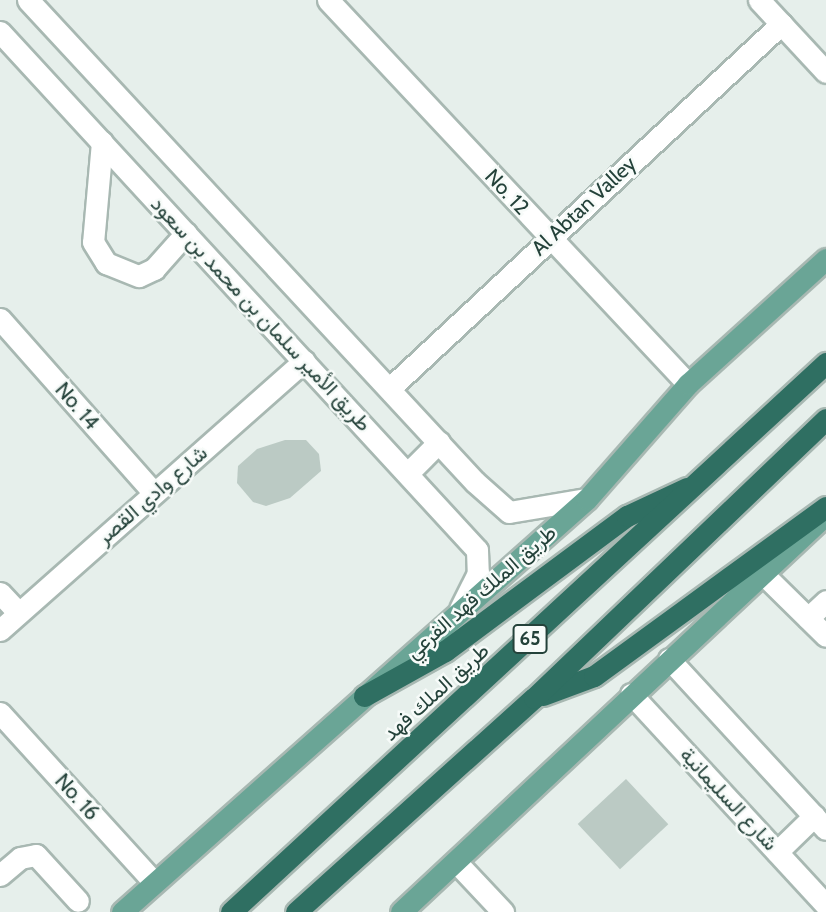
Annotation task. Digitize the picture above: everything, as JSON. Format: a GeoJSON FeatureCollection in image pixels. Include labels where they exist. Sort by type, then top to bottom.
{"type":"FeatureCollection","features":[{"type":"Feature","properties":{"kind":"highway","name":"طريق الملك فهد"},"geometry":{"type":"LineString","coordinates":[[231,912],[704,480],[826,363]]}},
{"type":"Feature","properties":{"kind":"highway","name":"65"},"geometry":{"type":"LineString","coordinates":[[296,912],[534,698],[826,419]]}},
{"type":"Feature","properties":{"kind":"highway"},"geometry":{"type":"LineString","coordinates":[[364,695],[446,651],[627,516],[704,480]]}},
{"type":"Feature","properties":{"kind":"highway"},"geometry":{"type":"LineString","coordinates":[[534,698],[594,676],[826,507]]}},
{"type":"Feature","properties":{"kind":"main road","name":"طريق الملك فهد الفرعي"},"geometry":{"type":"LineString","coordinates":[[122,912],[153,881],[587,499],[688,384],[826,259]]}},
{"type":"Feature","properties":{"kind":"main road"},"geometry":{"type":"LineString","coordinates":[[401,912],[631,694],[826,515]]}},
{"type":"Feature","properties":{"kind":"street","name":"طريق الأمير سلمان بن محمد بن سعود"},"geometry":{"type":"LineString","coordinates":[[28,0],[475,482],[509,512],[587,499]]}},
{"type":"Feature","properties":{"kind":"street","name":"No. 12"},"geometry":{"type":"LineString","coordinates":[[328,0],[688,384]]}},
{"type":"Feature","properties":{"kind":"street"},"geometry":{"type":"LineString","coordinates":[[759,0],[826,72]]}},
{"type":"Feature","properties":{"kind":"street","name":"Al Abtan Valley"},"geometry":{"type":"LineString","coordinates":[[389,389],[781,24]]}},
{"type":"Feature","properties":{"kind":"street","name":"طريق الأمير سلمان بن محمد بن سعود"},"geometry":{"type":"LineString","coordinates":[[0,32],[477,550],[478,573],[460,609]]}},
{"type":"Feature","properties":{"kind":"street"},"geometry":{"type":"LineString","coordinates":[[102,142],[93,242],[106,263],[139,276],[154,269],[186,233]]}},
{"type":"Feature","properties":{"kind":"street","name":"No. 14"},"geometry":{"type":"LineString","coordinates":[[0,319],[154,493]]}},
{"type":"Feature","properties":{"kind":"street","name":"شارع وادي القصر"},"geometry":{"type":"LineString","coordinates":[[0,629],[304,361]]}},
{"type":"Feature","properties":{"kind":"street"},"geometry":{"type":"LineString","coordinates":[[408,473],[439,442]]}},
{"type":"Feature","properties":{"kind":"street"},"geometry":{"type":"LineString","coordinates":[[763,574],[826,636]]}},
{"type":"Feature","properties":{"kind":"street"},"geometry":{"type":"LineString","coordinates":[[0,593],[18,612]]}},
{"type":"Feature","properties":{"kind":"street"},"geometry":{"type":"LineString","coordinates":[[808,618],[826,601]]}},
{"type":"Feature","properties":{"kind":"street"},"geometry":{"type":"LineString","coordinates":[[669,659],[820,823],[777,852]]}},
{"type":"Feature","properties":{"kind":"street","name":"شارع السليمانية"},"geometry":{"type":"LineString","coordinates":[[631,694],[826,905]]}},
{"type":"Feature","properties":{"kind":"street","name":"No. 16"},"geometry":{"type":"LineString","coordinates":[[0,713],[153,881]]}},
{"type":"Feature","properties":{"kind":"street"},"geometry":{"type":"LineString","coordinates":[[0,876],[20,858],[36,855],[78,901]]}},
{"type":"Feature","properties":{"kind":"street"},"geometry":{"type":"LineString","coordinates":[[456,862],[503,912]]}},
{"type":"Feature","properties":{"kind":"building"},"geometry":{"type":"Polygon","coordinates":[[[285,440],[306,440],[319,454],[321,471],[290,498],[266,506],[253,502],[237,483],[238,466],[257,449],[285,440]]]}},
{"type":"Feature","properties":{"kind":"building"},"geometry":{"type":"Polygon","coordinates":[[[626,779],[668,824],[620,869],[578,824],[626,779]]]}}]}
